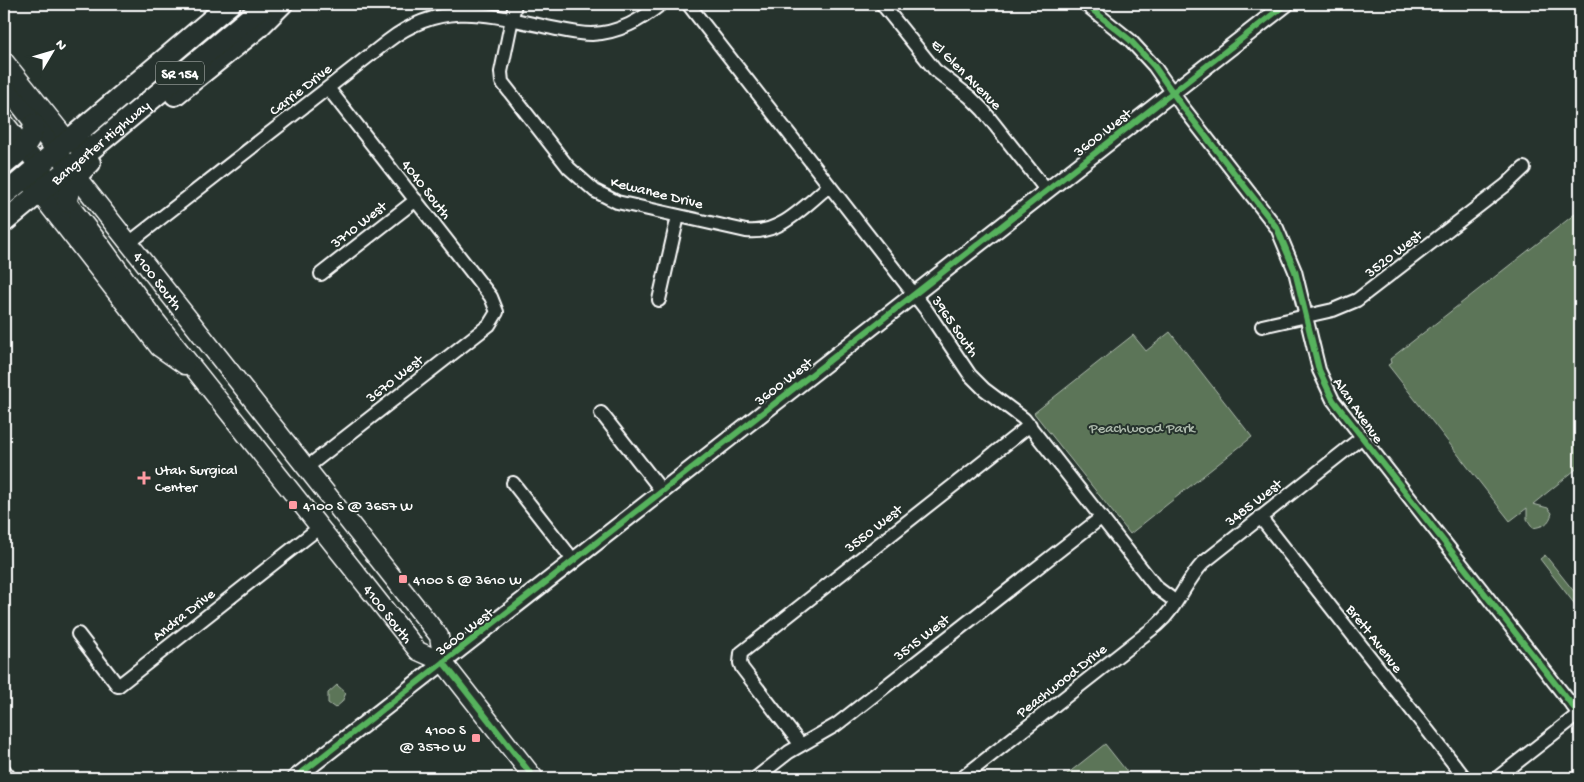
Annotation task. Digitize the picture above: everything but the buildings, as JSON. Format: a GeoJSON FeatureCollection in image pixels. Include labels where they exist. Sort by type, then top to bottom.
{"type":"FeatureCollection","features":[{"type":"Feature","properties":{"kind":"highway","name":"Bangerter Highway"},"geometry":{"type":"LineString","coordinates":[[4,222],[43,181],[230,4]]}},
{"type":"Feature","properties":{"kind":"highway","name":"Bangerter Highway"},"geometry":{"type":"LineString","coordinates":[[67,160],[97,144],[266,4]]}},
{"type":"Feature","properties":{"kind":"highway"},"geometry":{"type":"LineString","coordinates":[[67,202],[70,188],[67,160],[88,165],[258,28],[282,4]]}},
{"type":"Feature","properties":{"kind":"highway"},"geometry":{"type":"LineString","coordinates":[[4,165],[25,148],[32,137],[34,124]]}},
{"type":"Feature","properties":{"kind":"highway","name":"Bangerter Highway"},"geometry":{"type":"LineString","coordinates":[[4,195],[22,181],[43,181]]}},
{"type":"Feature","properties":{"kind":"main road"},"geometry":{"type":"LineString","coordinates":[[4,61],[67,160]]}},
{"type":"Feature","properties":{"kind":"main road","name":"4100 South"},"geometry":{"type":"LineString","coordinates":[[4,85],[34,124],[67,160],[129,243],[438,636],[443,662]]}},
{"type":"Feature","properties":{"kind":"main road","name":"4100 South"},"geometry":{"type":"LineString","coordinates":[[4,122],[25,148],[43,181],[67,202],[148,310],[418,651],[443,662]]}},
{"type":"Feature","properties":{"kind":"main road"},"geometry":{"type":"LineString","coordinates":[[43,181],[159,347],[198,372],[215,380],[232,394],[327,513],[362,538]]}},
{"type":"Feature","properties":{"kind":"main road"},"geometry":{"type":"LineString","coordinates":[[443,662],[534,778]]}},
{"type":"Feature","properties":{"kind":"street","name":"Kewanee Drive"},"geometry":{"type":"LineString","coordinates":[[515,4],[501,72],[502,82],[569,168],[587,186],[610,200],[746,231],[768,230],[784,222],[829,186]]}},
{"type":"Feature","properties":{"kind":"street","name":"Carrie Drive"},"geometry":{"type":"LineString","coordinates":[[129,243],[396,35],[422,21],[442,14],[466,12],[512,19],[572,32],[602,33],[628,25],[661,4]]}},
{"type":"Feature","properties":{"kind":"street","name":"3965 South"},"geometry":{"type":"LineString","coordinates":[[688,4],[914,295],[974,379],[1019,414],[1030,425],[1159,591],[1176,602]]}},
{"type":"Feature","properties":{"kind":"street","name":"El Glen Avenue"},"geometry":{"type":"LineString","coordinates":[[882,4],[935,70],[979,106],[1046,191]]}},
{"type":"Feature","properties":{"kind":"street","name":"Alan Avenue"},"geometry":{"type":"LineString","coordinates":[[1085,4],[1130,40],[1154,66],[1277,228],[1295,271],[1322,380],[1339,409],[1579,714]]}},
{"type":"Feature","properties":{"kind":"street","name":"3600 West"},"geometry":{"type":"LineString","coordinates":[[295,778],[1286,4]]}},
{"type":"Feature","properties":{"kind":"street","name":"4040 South"},"geometry":{"type":"LineString","coordinates":[[328,88],[491,297],[498,312]]}},
{"type":"Feature","properties":{"kind":"street","name":"3520 West"},"geometry":{"type":"LineString","coordinates":[[1262,326],[1342,307],[1363,297],[1506,185],[1524,168]]}},
{"type":"Feature","properties":{"kind":"street","name":"3710 West"},"geometry":{"type":"LineString","coordinates":[[321,274],[416,200]]}},
{"type":"Feature","properties":{"kind":"street"},"geometry":{"type":"LineString","coordinates":[[659,300],[678,216]]}},
{"type":"Feature","properties":{"kind":"street","name":"3670 West"},"geometry":{"type":"LineString","coordinates":[[306,468],[489,325],[498,312]]}},
{"type":"Feature","properties":{"kind":"street"},"geometry":{"type":"LineString","coordinates":[[601,413],[662,491]]}},
{"type":"Feature","properties":{"kind":"street","name":"3550 West"},"geometry":{"type":"LineString","coordinates":[[801,745],[745,673],[739,658],[748,646],[1030,425]]}},
{"type":"Feature","properties":{"kind":"street","name":"3485 West"},"geometry":{"type":"LineString","coordinates":[[1176,602],[1190,578],[1203,563],[1362,438]]}},
{"type":"Feature","properties":{"kind":"street"},"geometry":{"type":"LineString","coordinates":[[512,483],[574,561]]}},
{"type":"Feature","properties":{"kind":"street","name":"3515 West"},"geometry":{"type":"LineString","coordinates":[[757,777],[801,745],[836,725],[1102,517]]}},
{"type":"Feature","properties":{"kind":"street","name":"Brett Avenue"},"geometry":{"type":"LineString","coordinates":[[1260,517],[1465,778]]}},
{"type":"Feature","properties":{"kind":"street","name":"Andra Drive"},"geometry":{"type":"LineString","coordinates":[[78,634],[118,686],[320,526]]}},
{"type":"Feature","properties":{"kind":"street","name":"Peachwood Drive"},"geometry":{"type":"LineString","coordinates":[[962,778],[1157,626],[1176,602]]}},
{"type":"Feature","properties":{"kind":"street"},"geometry":{"type":"LineString","coordinates":[[1497,778],[1579,714]]}},
{"type":"Feature","properties":{"kind":"street"},"geometry":{"type":"LineString","coordinates":[[4,770],[10,778]]}},
{"type":"Feature","properties":{"kind":"green space"},"geometry":{"type":"Polygon","coordinates":[[[1580,210],[1580,466],[1533,504],[1548,508],[1552,513],[1546,524],[1533,528],[1527,519],[1527,508],[1510,521],[1388,365],[1391,363],[1390,359],[1580,210]]]}},
{"type":"Feature","properties":{"kind":"green space","name":"Peachwood Park"},"geometry":{"type":"Polygon","coordinates":[[[1170,332],[1252,437],[1130,534],[1034,413],[1133,335],[1146,351],[1170,332]]]}},
{"type":"Feature","properties":{"kind":"green space"},"geometry":{"type":"Polygon","coordinates":[[[1545,555],[1580,599],[1580,611],[1540,559],[1545,555]]]}},
{"type":"Feature","properties":{"kind":"green space"},"geometry":{"type":"Polygon","coordinates":[[[337,685],[346,693],[342,702],[335,708],[328,703],[328,693],[337,685]]]}},
{"type":"Feature","properties":{"kind":"green space"},"geometry":{"type":"Polygon","coordinates":[[[1105,744],[1132,778],[1062,778],[1105,744]]]}},
{"type":"Feature","properties":{"kind":"cycle path"},"geometry":{"type":"LineString","coordinates":[[1085,4],[1130,40],[1154,66],[1182,106],[1277,228],[1295,271],[1319,370],[1333,400],[1579,714]]}},
{"type":"Feature","properties":{"kind":"cycle path"},"geometry":{"type":"LineString","coordinates":[[295,778],[1286,4]]}},
{"type":"Feature","properties":{"kind":"cycle path"},"geometry":{"type":"LineString","coordinates":[[443,662],[534,778]]}},
{"type":"Feature","properties":{"kind":"place","name":"Utah Surgical Center"},"geometry":{"type":"Point","coordinates":[144,478]}},
{"type":"Feature","properties":{"kind":"place","name":"4100 S @ 3657 W"},"geometry":{"type":"Point","coordinates":[293,505]}},
{"type":"Feature","properties":{"kind":"place","name":"4100 S @ 3610 W"},"geometry":{"type":"Point","coordinates":[403,579]}},
{"type":"Feature","properties":{"kind":"place","name":"4100 S @ 3570 W"},"geometry":{"type":"Point","coordinates":[476,738]}}]}
